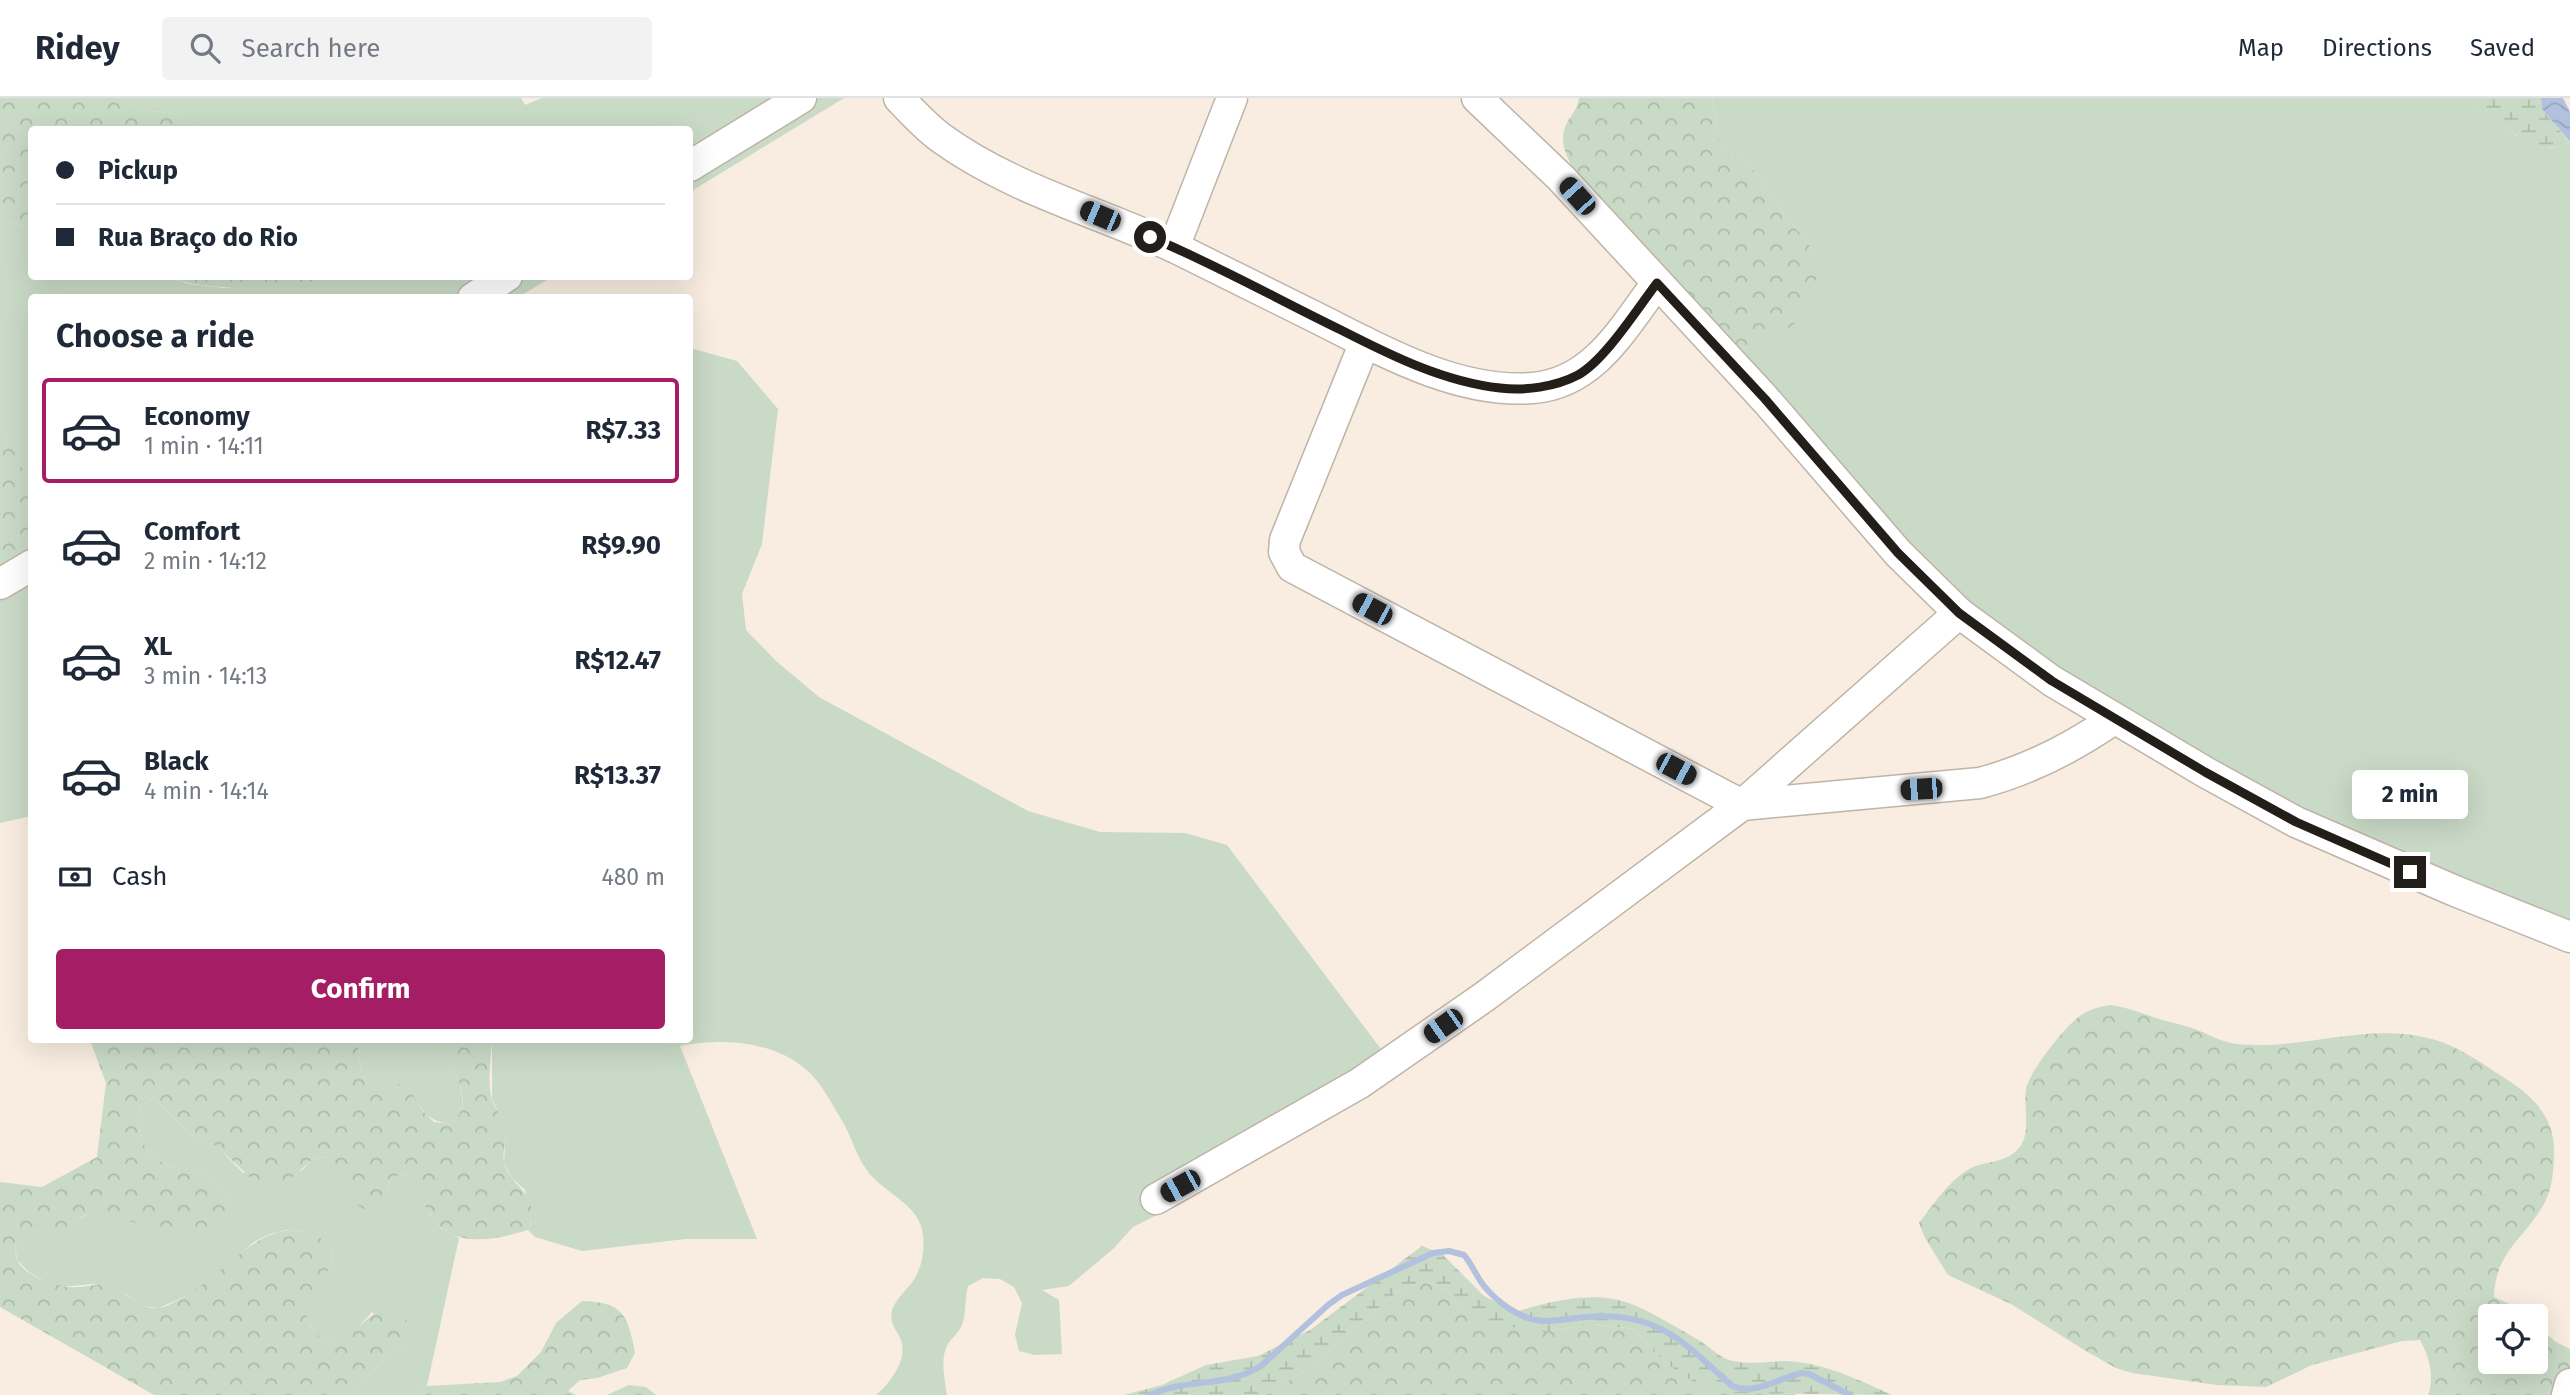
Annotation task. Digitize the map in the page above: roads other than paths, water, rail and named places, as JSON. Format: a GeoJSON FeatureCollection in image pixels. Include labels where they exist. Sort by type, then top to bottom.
{"type":"FeatureCollection","features":[{"type":"Feature","properties":{"kind":"street"},"geometry":{"type":"LineString","coordinates":[[693,164],[801,98]]}},
{"type":"Feature","properties":{"kind":"street"},"geometry":{"type":"LineString","coordinates":[[899,98],[941,138],[1026,185],[1174,247],[1365,342],[1461,380],[1501,388],[1533,388],[1558,384],[1579,375],[1594,363],[1657,283]]}},
{"type":"Feature","properties":{"kind":"street"},"geometry":{"type":"LineString","coordinates":[[1174,247],[1233,98]]}},
{"type":"Feature","properties":{"kind":"street"},"geometry":{"type":"LineString","coordinates":[[1477,98],[1561,178],[1765,399],[1898,553],[1959,613],[2043,674],[2114,719],[2296,822],[2570,937]]}},
{"type":"Feature","properties":{"kind":"street"},"geometry":{"type":"LineString","coordinates":[[479,294],[502,280]]}},
{"type":"Feature","properties":{"kind":"street"},"geometry":{"type":"LineString","coordinates":[[1365,342],[1285,540],[1284,552],[1292,567],[1742,805],[1980,783],[2009,776],[2057,755],[2114,719]]}},
{"type":"Feature","properties":{"kind":"street"},"geometry":{"type":"LineString","coordinates":[[0,584],[28,567]]}},
{"type":"Feature","properties":{"kind":"street"},"geometry":{"type":"LineString","coordinates":[[1156,1199],[1360,1083],[1484,997],[1742,805],[1959,613]]}},
{"type":"Feature","properties":{"kind":"street"},"geometry":{"type":"LineString","coordinates":[[2567,1395],[2570,1384]]}},
{"type":"Feature","properties":{"kind":"water"},"geometry":{"type":"Polygon","coordinates":[[[2541,98],[2563,98],[2570,112],[2570,142],[2542,109],[2541,98]]]}},
{"type":"Feature","properties":{"kind":"waterway"},"geometry":{"type":"LineString","coordinates":[[1150,1395],[1178,1386],[1219,1381],[1247,1373],[1261,1366],[1342,1295],[1433,1253],[1449,1251],[1464,1255],[1481,1282],[1500,1302],[1531,1319],[1547,1321],[1611,1316],[1632,1319],[1651,1325],[1683,1343],[1732,1386],[1750,1389],[1801,1373],[1809,1374],[1850,1395]]}}]}
